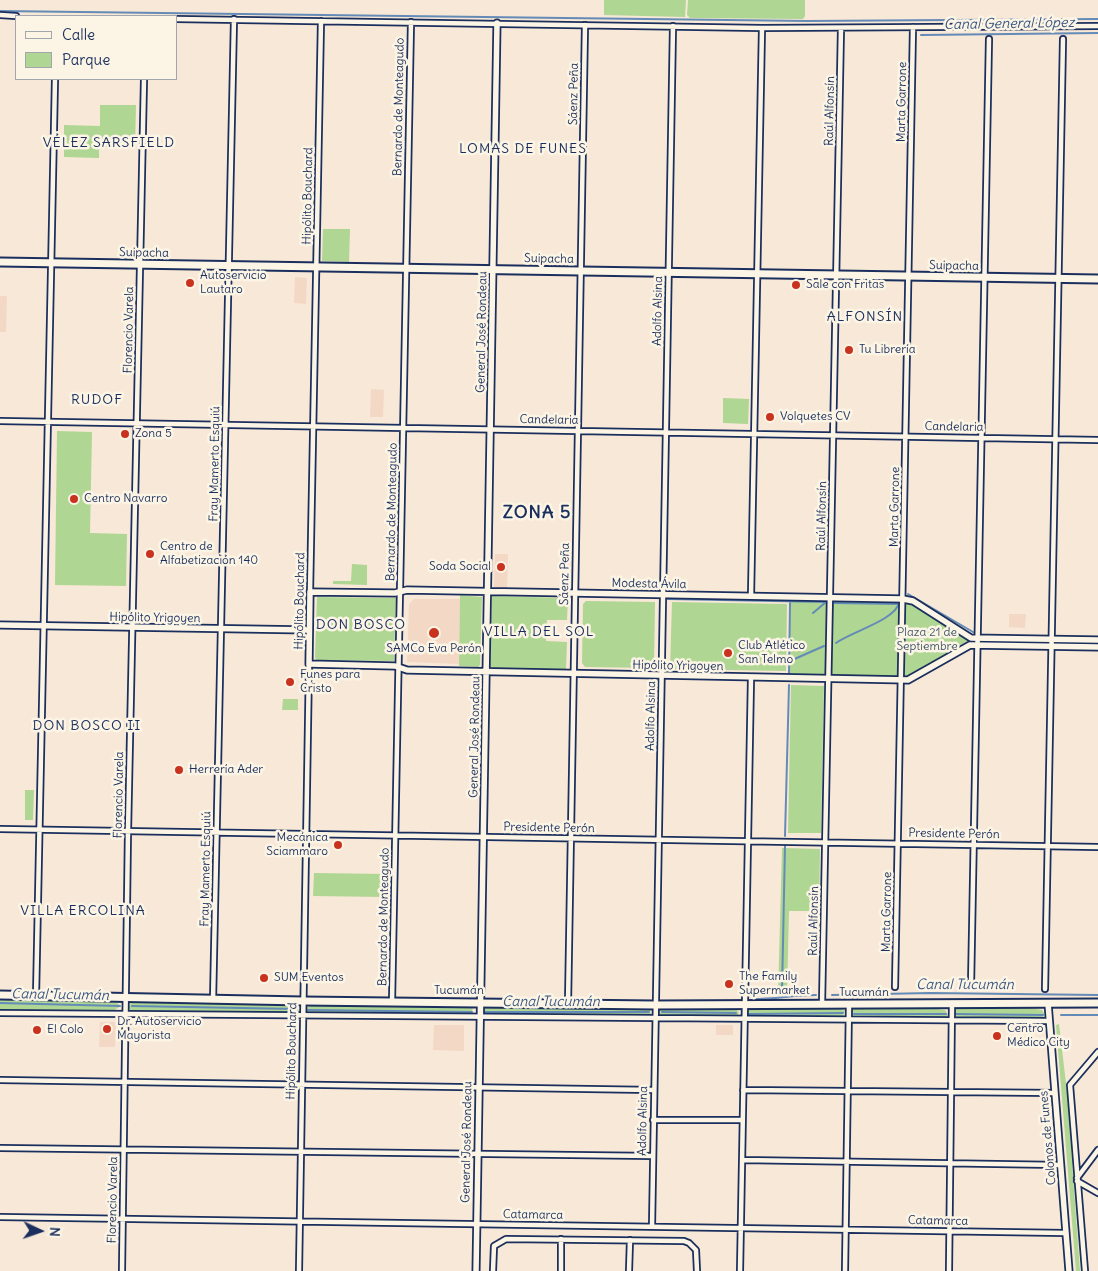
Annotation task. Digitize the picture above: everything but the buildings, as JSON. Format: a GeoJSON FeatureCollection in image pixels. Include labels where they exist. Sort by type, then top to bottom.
{"type":"FeatureCollection","features":[{"type":"Feature","properties":{"kind":"main road","name":"Suipacha"},"geometry":{"type":"LineString","coordinates":[[0,262],[1098,279]]}},
{"type":"Feature","properties":{"kind":"main road","name":"Tucumán"},"geometry":{"type":"LineString","coordinates":[[0,995],[213,1000],[654,1005],[1098,1003]]}},
{"type":"Feature","properties":{"kind":"street"},"geometry":{"type":"LineString","coordinates":[[0,16],[15,16]]}},
{"type":"Feature","properties":{"kind":"street"},"geometry":{"type":"LineString","coordinates":[[178,19],[762,28],[1098,26]]}},
{"type":"Feature","properties":{"kind":"street","name":"Fray Mamerto Esquiú"},"geometry":{"type":"LineString","coordinates":[[213,1000],[234,19]]}},
{"type":"Feature","properties":{"kind":"street","name":"Hipólito Bouchard"},"geometry":{"type":"LineString","coordinates":[[299,1271],[308,664],[321,21]]}},
{"type":"Feature","properties":{"kind":"street","name":"Bernardo de Monteagudo"},"geometry":{"type":"LineString","coordinates":[[392,1002],[400,668],[411,22]]}},
{"type":"Feature","properties":{"kind":"street","name":"General José Rondeau"},"geometry":{"type":"LineString","coordinates":[[476,1271],[479,1003],[498,23]]}},
{"type":"Feature","properties":{"kind":"street","name":"Sáenz Peña"},"geometry":{"type":"LineString","coordinates":[[568,1004],[585,25]]}},
{"type":"Feature","properties":{"kind":"street","name":"Adolfo Alsina"},"geometry":{"type":"LineString","coordinates":[[652,1226],[654,1005],[673,26]]}},
{"type":"Feature","properties":{"kind":"street","name":"Marta Garrone"},"geometry":{"type":"LineString","coordinates":[[895,987],[910,276],[913,27]]}},
{"type":"Feature","properties":{"kind":"street"},"geometry":{"type":"LineString","coordinates":[[751,596],[762,28]]}},
{"type":"Feature","properties":{"kind":"street","name":"Raúl Alfonsín"},"geometry":{"type":"LineString","coordinates":[[822,1004],[841,28]]}},
{"type":"Feature","properties":{"kind":"street"},"geometry":{"type":"LineString","coordinates":[[971,985],[989,39]]}},
{"type":"Feature","properties":{"kind":"street"},"geometry":{"type":"LineString","coordinates":[[1044,989],[1062,39]]}},
{"type":"Feature","properties":{"kind":"street"},"geometry":{"type":"LineString","coordinates":[[36,996],[55,80]]}},
{"type":"Feature","properties":{"kind":"street","name":"Florencio Varela"},"geometry":{"type":"LineString","coordinates":[[122,1271],[128,831],[144,80]]}},
{"type":"Feature","properties":{"kind":"street","name":"Candelaria"},"geometry":{"type":"LineString","coordinates":[[0,421],[1098,440]]}},
{"type":"Feature","properties":{"kind":"street","name":"Modesta Ávila"},"geometry":{"type":"LineString","coordinates":[[310,592],[575,593],[903,599],[913,601],[977,642]]}},
{"type":"Feature","properties":{"kind":"street","name":"Hipólito Yrigoyen"},"geometry":{"type":"LineString","coordinates":[[0,626],[309,630]]}},
{"type":"Feature","properties":{"kind":"street","name":"Hipólito Yrigoyen"},"geometry":{"type":"LineString","coordinates":[[1051,643],[1098,640]]}},
{"type":"Feature","properties":{"kind":"street","name":"Hipólito Yrigoyen"},"geometry":{"type":"LineString","coordinates":[[308,664],[486,673],[902,680],[916,676],[977,642],[1051,643],[1098,647]]}},
{"type":"Feature","properties":{"kind":"street"},"geometry":{"type":"LineString","coordinates":[[740,1271],[751,678]]}},
{"type":"Feature","properties":{"kind":"street","name":"Presidente Perón"},"geometry":{"type":"LineString","coordinates":[[0,829],[1098,847]]}},
{"type":"Feature","properties":{"kind":"street","name":"Colonos de Funes"},"geometry":{"type":"LineString","coordinates":[[1048,1002],[1069,1271]]}},
{"type":"Feature","properties":{"kind":"street"},"geometry":{"type":"LineString","coordinates":[[948,1271],[952,1003]]}},
{"type":"Feature","properties":{"kind":"street"},"geometry":{"type":"LineString","coordinates":[[845,1271],[849,1004]]}},
{"type":"Feature","properties":{"kind":"street","name":"Tucumán"},"geometry":{"type":"LineString","coordinates":[[0,1013],[1049,1021]]}},
{"type":"Feature","properties":{"kind":"street"},"geometry":{"type":"LineString","coordinates":[[1084,1271],[1070,1085],[1098,1052]]}},
{"type":"Feature","properties":{"kind":"street"},"geometry":{"type":"LineString","coordinates":[[0,1080],[654,1090]]}},
{"type":"Feature","properties":{"kind":"street"},"geometry":{"type":"LineString","coordinates":[[743,1090],[1055,1093]]}},
{"type":"Feature","properties":{"kind":"street"},"geometry":{"type":"LineString","coordinates":[[653,1120],[742,1120]]}},
{"type":"Feature","properties":{"kind":"street"},"geometry":{"type":"LineString","coordinates":[[0,1148],[653,1156]]}},
{"type":"Feature","properties":{"kind":"street"},"geometry":{"type":"LineString","coordinates":[[1077,1180],[1098,1150]]}},
{"type":"Feature","properties":{"kind":"street"},"geometry":{"type":"LineString","coordinates":[[742,1160],[1060,1165]]}},
{"type":"Feature","properties":{"kind":"street"},"geometry":{"type":"LineString","coordinates":[[1077,1180],[1098,1192]]}},
{"type":"Feature","properties":{"kind":"street","name":"Catamarca"},"geometry":{"type":"LineString","coordinates":[[0,1218],[1066,1233]]}},
{"type":"Feature","properties":{"kind":"street"},"geometry":{"type":"LineString","coordinates":[[560,1271],[561,1239]]}},
{"type":"Feature","properties":{"kind":"street"},"geometry":{"type":"LineString","coordinates":[[492,1271],[494,1246],[501,1240],[561,1239],[689,1243],[696,1250],[697,1271]]}},
{"type":"Feature","properties":{"kind":"street"},"geometry":{"type":"LineString","coordinates":[[629,1271],[630,1240]]}},
{"type":"Feature","properties":{"kind":"shaded area"},"geometry":{"type":"Polygon","coordinates":[[[295,277],[307,278],[306,304],[294,303],[295,277]]]}},
{"type":"Feature","properties":{"kind":"shaded area"},"geometry":{"type":"Polygon","coordinates":[[[0,296],[7,296],[6,332],[0,332],[0,296]]]}},
{"type":"Feature","properties":{"kind":"shaded area"},"geometry":{"type":"Polygon","coordinates":[[[371,389],[384,390],[383,417],[370,417],[371,389]]]}},
{"type":"Feature","properties":{"kind":"shaded area","name":"Soda Social"},"geometry":{"type":"Polygon","coordinates":[[[495,554],[508,554],[507,588],[494,587],[495,554]]]}},
{"type":"Feature","properties":{"kind":"shaded area","name":"SAMCo Eva Perón"},"geometry":{"type":"Polygon","coordinates":[[[414,599],[460,599],[459,664],[407,662],[409,604],[414,599]]]}},
{"type":"Feature","properties":{"kind":"shaded area"},"geometry":{"type":"Polygon","coordinates":[[[1009,614],[1026,614],[1025,628],[1009,627],[1009,614]]]}},
{"type":"Feature","properties":{"kind":"shaded area"},"geometry":{"type":"Polygon","coordinates":[[[100,1022],[116,1022],[115,1047],[99,1047],[100,1022]]]}},
{"type":"Feature","properties":{"kind":"shaded area"},"geometry":{"type":"Polygon","coordinates":[[[434,1025],[464,1025],[464,1051],[433,1050],[434,1025]]]}},
{"type":"Feature","properties":{"kind":"shaded area"},"geometry":{"type":"Polygon","coordinates":[[[716,1025],[733,1025],[733,1035],[716,1035],[716,1025]]]}},
{"type":"Feature","properties":{"kind":"green space"},"geometry":{"type":"Polygon","coordinates":[[[604,0],[686,0],[685,17],[604,15],[604,0]]]}},
{"type":"Feature","properties":{"kind":"green space"},"geometry":{"type":"Polygon","coordinates":[[[688,0],[805,0],[805,16],[803,19],[690,18],[687,15],[688,0]]]}},
{"type":"Feature","properties":{"kind":"green space"},"geometry":{"type":"Polygon","coordinates":[[[100,105],[136,105],[135,148],[99,147],[99,158],[64,157],[64,125],[100,126],[100,105]]]}},
{"type":"Feature","properties":{"kind":"green space"},"geometry":{"type":"Polygon","coordinates":[[[323,229],[350,229],[349,262],[322,261],[323,229]]]}},
{"type":"Feature","properties":{"kind":"green space"},"geometry":{"type":"Polygon","coordinates":[[[723,398],[749,399],[748,424],[723,423],[723,398]]]}},
{"type":"Feature","properties":{"kind":"green space","name":"Centro Navarro"},"geometry":{"type":"Polygon","coordinates":[[[57,431],[92,432],[90,533],[127,534],[126,586],[55,585],[57,431]]]}},
{"type":"Feature","properties":{"kind":"green space"},"geometry":{"type":"Polygon","coordinates":[[[352,564],[367,565],[367,585],[333,584],[333,581],[351,581],[352,564]]]}},
{"type":"Feature","properties":{"kind":"green space"},"geometry":{"type":"Polygon","coordinates":[[[460,595],[482,597],[480,665],[478,667],[459,666],[460,595]]]}},
{"type":"Feature","properties":{"kind":"green space"},"geometry":{"type":"Polygon","coordinates":[[[492,596],[568,598],[567,620],[547,620],[546,641],[567,642],[566,669],[490,669],[492,596]]]}},
{"type":"Feature","properties":{"kind":"green space"},"geometry":{"type":"Polygon","coordinates":[[[317,597],[396,598],[394,661],[316,660],[317,597]]]}},
{"type":"Feature","properties":{"kind":"green space"},"geometry":{"type":"Polygon","coordinates":[[[790,597],[903,599],[902,680],[789,678],[790,597]]]}},
{"type":"Feature","properties":{"kind":"green space"},"geometry":{"type":"Polygon","coordinates":[[[586,601],[655,602],[654,668],[585,667],[582,663],[583,604],[586,601]]]}},
{"type":"Feature","properties":{"kind":"green space","name":"Plaza 21 de Septiembre"},"geometry":{"type":"Polygon","coordinates":[[[906,601],[969,640],[907,677],[903,674],[906,601]]]}},
{"type":"Feature","properties":{"kind":"green space","name":"Club Atlético San Telmo"},"geometry":{"type":"Polygon","coordinates":[[[672,602],[787,604],[786,671],[670,669],[672,602]]]}},
{"type":"Feature","properties":{"kind":"green space"},"geometry":{"type":"Polygon","coordinates":[[[791,685],[824,686],[821,833],[788,833],[791,685]]]}},
{"type":"Feature","properties":{"kind":"green space"},"geometry":{"type":"Polygon","coordinates":[[[283,699],[298,699],[298,710],[282,710],[283,699]]]}},
{"type":"Feature","properties":{"kind":"green space"},"geometry":{"type":"Polygon","coordinates":[[[25,790],[34,790],[33,820],[25,820],[25,790]]]}},
{"type":"Feature","properties":{"kind":"green space"},"geometry":{"type":"Polygon","coordinates":[[[782,848],[820,849],[819,911],[789,911],[787,993],[778,996],[782,848]]]}},
{"type":"Feature","properties":{"kind":"green space"},"geometry":{"type":"Polygon","coordinates":[[[314,873],[385,874],[385,897],[313,896],[314,873]]]}},
{"type":"Feature","properties":{"kind":"green space"},"geometry":{"type":"Polygon","coordinates":[[[0,999],[117,1003],[121,1006],[113,1011],[0,1010],[0,999]]]}},
{"type":"Feature","properties":{"kind":"green space"},"geometry":{"type":"Polygon","coordinates":[[[131,1003],[295,1005],[299,1011],[296,1013],[132,1011],[128,1008],[131,1003]]]}},
{"type":"Feature","properties":{"kind":"green space"},"geometry":{"type":"Polygon","coordinates":[[[312,1005],[473,1008],[471,1014],[308,1013],[306,1008],[312,1005]]]}},
{"type":"Feature","properties":{"kind":"green space"},"geometry":{"type":"Polygon","coordinates":[[[485,1006],[647,1008],[651,1013],[648,1017],[483,1015],[482,1008],[485,1006]]]}},
{"type":"Feature","properties":{"kind":"green space"},"geometry":{"type":"Polygon","coordinates":[[[919,1006],[945,1010],[948,1015],[945,1018],[855,1018],[850,1015],[852,1009],[857,1007],[919,1006]]]}},
{"type":"Feature","properties":{"kind":"green space"},"geometry":{"type":"Polygon","coordinates":[[[836,1007],[845,1011],[842,1017],[747,1016],[747,1009],[836,1007]]]}},
{"type":"Feature","properties":{"kind":"green space"},"geometry":{"type":"Polygon","coordinates":[[[959,1007],[1025,1007],[1042,1010],[1045,1015],[1040,1019],[958,1018],[955,1016],[954,1011],[959,1007]]]}},
{"type":"Feature","properties":{"kind":"green space"},"geometry":{"type":"Polygon","coordinates":[[[662,1008],[736,1009],[739,1013],[736,1017],[660,1017],[657,1011],[662,1008]]]}},
{"type":"Feature","properties":{"kind":"green space"},"geometry":{"type":"Polygon","coordinates":[[[1059,1024],[1067,1092],[1080,1271],[1076,1271],[1056,1025],[1059,1024]]]}},
{"type":"Feature","properties":{"kind":"waterway","name":"Canal General López"},"geometry":{"type":"LineString","coordinates":[[0,11],[807,21],[1098,19]]}},
{"type":"Feature","properties":{"kind":"waterway","name":"Canal General López"},"geometry":{"type":"LineString","coordinates":[[921,35],[1098,33]]}},
{"type":"Feature","properties":{"kind":"waterway"},"geometry":{"type":"LineString","coordinates":[[908,594],[973,632]]}},
{"type":"Feature","properties":{"kind":"waterway"},"geometry":{"type":"LineString","coordinates":[[668,599],[825,602]]}},
{"type":"Feature","properties":{"kind":"waterway"},"geometry":{"type":"LineString","coordinates":[[813,613],[826,602]]}},
{"type":"Feature","properties":{"kind":"waterway"},"geometry":{"type":"LineString","coordinates":[[789,673],[790,603]]}},
{"type":"Feature","properties":{"kind":"waterway"},"geometry":{"type":"LineString","coordinates":[[834,603],[899,604]]}},
{"type":"Feature","properties":{"kind":"waterway"},"geometry":{"type":"LineString","coordinates":[[836,643],[890,615],[899,603]]}},
{"type":"Feature","properties":{"kind":"waterway"},"geometry":{"type":"LineString","coordinates":[[790,661],[824,646]]}},
{"type":"Feature","properties":{"kind":"waterway"},"geometry":{"type":"LineString","coordinates":[[785,836],[789,685]]}},
{"type":"Feature","properties":{"kind":"waterway"},"geometry":{"type":"LineString","coordinates":[[785,845],[782,992],[786,997]]}},
{"type":"Feature","properties":{"kind":"waterway","name":"Canal Tucumán"},"geometry":{"type":"LineString","coordinates":[[832,995],[930,993],[1098,995]]}},
{"type":"Feature","properties":{"kind":"waterway","name":"Canal Tucumán"},"geometry":{"type":"LineString","coordinates":[[753,999],[816,995]]}},
{"type":"Feature","properties":{"kind":"waterway","name":"Canal Tucumán"},"geometry":{"type":"LineString","coordinates":[[0,1003],[120,1006]]}},
{"type":"Feature","properties":{"kind":"waterway","name":"Canal Tucumán"},"geometry":{"type":"LineString","coordinates":[[132,1006],[297,1009]]}},
{"type":"Feature","properties":{"kind":"waterway","name":"Canal Tucumán"},"geometry":{"type":"LineString","coordinates":[[308,1010],[472,1012]]}},
{"type":"Feature","properties":{"kind":"waterway","name":"Canal Tucumán"},"geometry":{"type":"LineString","coordinates":[[484,1012],[649,1012]]}},
{"type":"Feature","properties":{"kind":"waterway","name":"Canal Tucumán"},"geometry":{"type":"LineString","coordinates":[[662,1012],[736,1013]]}},
{"type":"Feature","properties":{"kind":"waterway","name":"Canal Tucumán"},"geometry":{"type":"LineString","coordinates":[[748,1014],[843,1013]]}},
{"type":"Feature","properties":{"kind":"waterway","name":"Canal Tucumán"},"geometry":{"type":"LineString","coordinates":[[854,1014],[946,1014]]}},
{"type":"Feature","properties":{"kind":"waterway","name":"Canal Tucumán"},"geometry":{"type":"LineString","coordinates":[[956,1014],[1043,1015]]}},
{"type":"Feature","properties":{"kind":"waterway","name":"Canal Tucumán"},"geometry":{"type":"LineString","coordinates":[[1061,1015],[1098,1015]]}},
{"type":"Feature","properties":{"kind":"place","name":"Autoservicio Lautaro"},"geometry":{"type":"Point","coordinates":[190,283]}},
{"type":"Feature","properties":{"kind":"place","name":"Sale con Fritas"},"geometry":{"type":"Point","coordinates":[796,285]}},
{"type":"Feature","properties":{"kind":"place","name":"Tu Librería"},"geometry":{"type":"Point","coordinates":[849,350]}},
{"type":"Feature","properties":{"kind":"place","name":"Volquetes CV"},"geometry":{"type":"Point","coordinates":[770,417]}},
{"type":"Feature","properties":{"kind":"place","name":"Zona 5"},"geometry":{"type":"Point","coordinates":[125,434]}},
{"type":"Feature","properties":{"kind":"place","name":"Centro Navarro"},"geometry":{"type":"Point","coordinates":[74,499]}},
{"type":"Feature","properties":{"kind":"place","name":"Centro de Alfabetización 140"},"geometry":{"type":"Point","coordinates":[150,554]}},
{"type":"Feature","properties":{"kind":"place","name":"Soda Social"},"geometry":{"type":"Point","coordinates":[501,567]}},
{"type":"Feature","properties":{"kind":"place","name":"SAMCo Eva Perón"},"geometry":{"type":"Point","coordinates":[434,633]}},
{"type":"Feature","properties":{"kind":"place","name":"Club Atlético San Telmo"},"geometry":{"type":"Point","coordinates":[728,653]}},
{"type":"Feature","properties":{"kind":"place","name":"Funes para Cristo"},"geometry":{"type":"Point","coordinates":[290,682]}},
{"type":"Feature","properties":{"kind":"place","name":"Herrería Ader"},"geometry":{"type":"Point","coordinates":[179,770]}},
{"type":"Feature","properties":{"kind":"place","name":"Mecánica Sciammaro"},"geometry":{"type":"Point","coordinates":[338,845]}},
{"type":"Feature","properties":{"kind":"place","name":"SUM Eventos"},"geometry":{"type":"Point","coordinates":[264,978]}},
{"type":"Feature","properties":{"kind":"place","name":"The Family Supermarket"},"geometry":{"type":"Point","coordinates":[729,984]}},
{"type":"Feature","properties":{"kind":"place","name":"Dr. Autoservicio Mayorista"},"geometry":{"type":"Point","coordinates":[107,1029]}},
{"type":"Feature","properties":{"kind":"place","name":"El Colo"},"geometry":{"type":"Point","coordinates":[37,1030]}},
{"type":"Feature","properties":{"kind":"place","name":"Centro Médico City"},"geometry":{"type":"Point","coordinates":[997,1036]}},
{"type":"Feature","properties":{"kind":"district","name":"VÉLEZ SARSFIELD"},"geometry":{"type":"Point","coordinates":[109,143]}},
{"type":"Feature","properties":{"kind":"district","name":"LOMAS DE FUNES"},"geometry":{"type":"Point","coordinates":[523,149]}},
{"type":"Feature","properties":{"kind":"district","name":"ALFONSÍN"},"geometry":{"type":"Point","coordinates":[865,317]}},
{"type":"Feature","properties":{"kind":"district","name":"RUDOF"},"geometry":{"type":"Point","coordinates":[97,400]}},
{"type":"Feature","properties":{"kind":"district","name":"ZONA 5"},"geometry":{"type":"Point","coordinates":[537,513]}},
{"type":"Feature","properties":{"kind":"district","name":"DON BOSCO"},"geometry":{"type":"Point","coordinates":[361,625]}},
{"type":"Feature","properties":{"kind":"district","name":"VILLA DEL SOL"},"geometry":{"type":"Point","coordinates":[539,632]}},
{"type":"Feature","properties":{"kind":"district","name":"DON BOSCO II"},"geometry":{"type":"Point","coordinates":[87,726]}},
{"type":"Feature","properties":{"kind":"district","name":"VILLA ERCOLINA"},"geometry":{"type":"Point","coordinates":[83,911]}}]}
